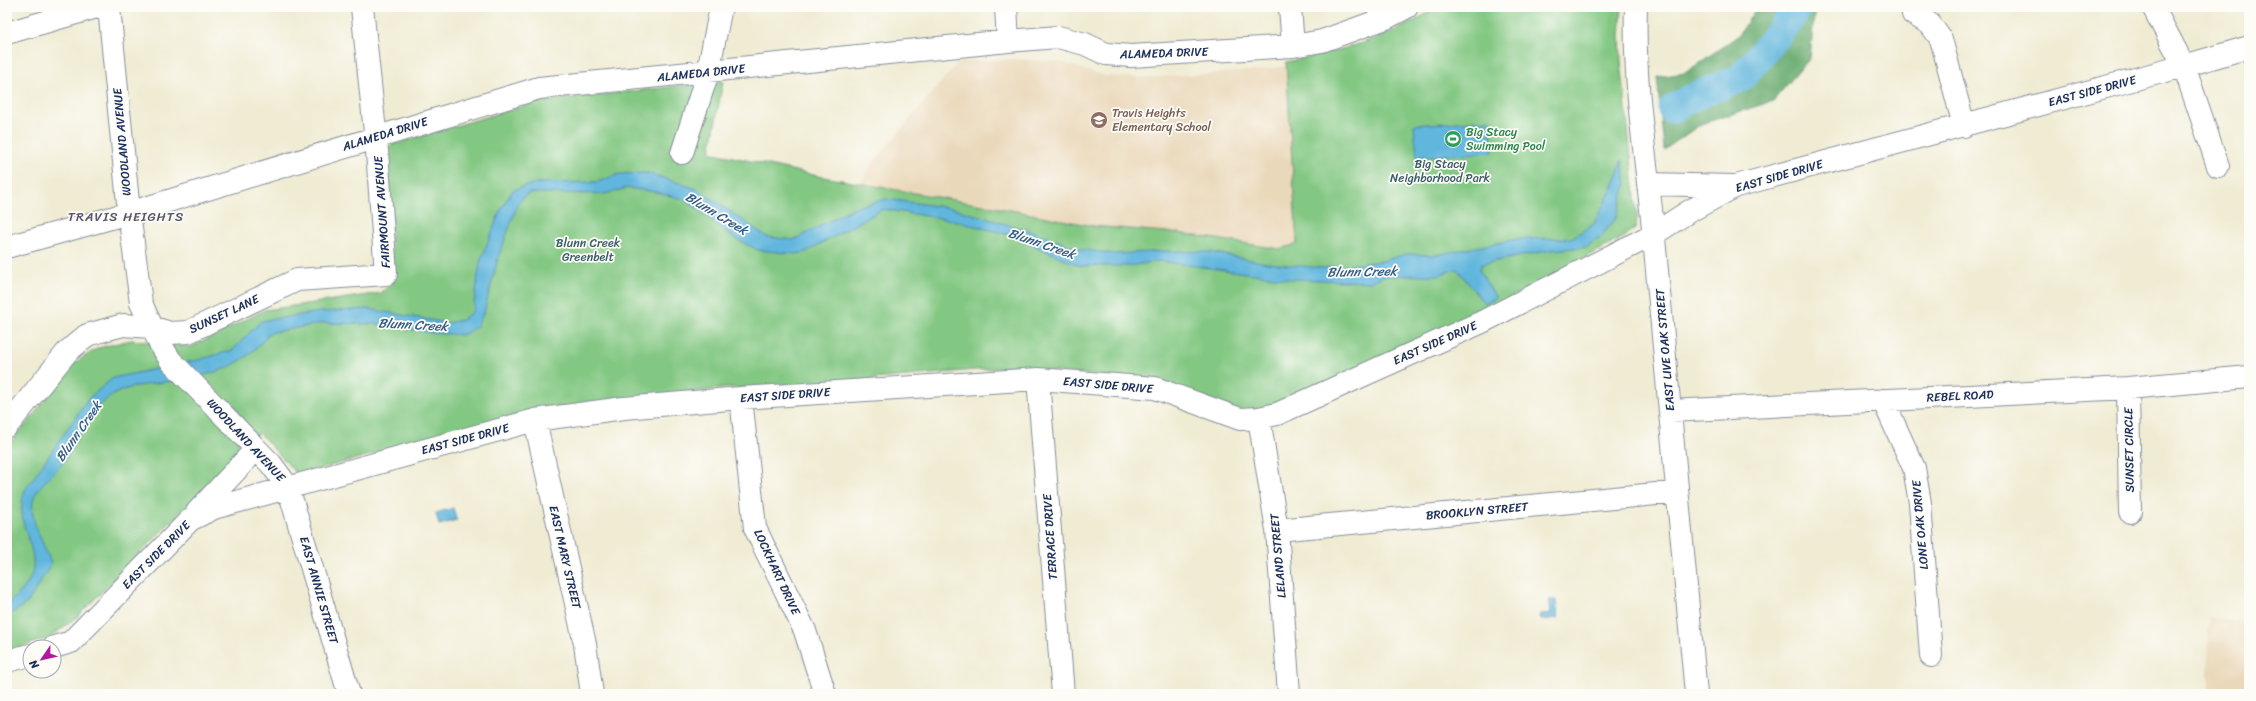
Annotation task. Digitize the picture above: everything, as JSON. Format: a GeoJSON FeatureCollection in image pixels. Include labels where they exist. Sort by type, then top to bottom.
{"type":"FeatureCollection","features":[{"type":"Feature","properties":{"kind":"street"},"geometry":{"type":"LineString","coordinates":[[7,33],[97,7]]}},
{"type":"Feature","properties":{"kind":"street","name":"WOODLAND AVENUE"},"geometry":{"type":"LineString","coordinates":[[109,7],[129,213],[141,303],[155,334],[171,361],[256,449],[288,487]]}},
{"type":"Feature","properties":{"kind":"street","name":"FAIRMOUNT AVENUE"},"geometry":{"type":"LineString","coordinates":[[362,7],[376,137],[386,274]]}},
{"type":"Feature","properties":{"kind":"street"},"geometry":{"type":"LineString","coordinates":[[682,153],[708,72],[721,7]]}},
{"type":"Feature","properties":{"kind":"street"},"geometry":{"type":"LineString","coordinates":[[1006,7],[1008,41]]}},
{"type":"Feature","properties":{"kind":"street"},"geometry":{"type":"LineString","coordinates":[[1290,7],[1293,46]]}},
{"type":"Feature","properties":{"kind":"street","name":"ALAMEDA DRIVE"},"geometry":{"type":"LineString","coordinates":[[7,247],[129,213],[538,88],[1058,37],[1085,44],[1106,54],[1131,56],[1293,46],[1322,41],[1386,18],[1407,7]]}},
{"type":"Feature","properties":{"kind":"street","name":"EAST LIVE OAK STREET"},"geometry":{"type":"LineString","coordinates":[[1636,7],[1635,40],[1696,694]]}},
{"type":"Feature","properties":{"kind":"street"},"geometry":{"type":"LineString","coordinates":[[2153,7],[2184,66],[2218,166]]}},
{"type":"Feature","properties":{"kind":"street"},"geometry":{"type":"LineString","coordinates":[[1913,14],[1930,24],[1940,39],[1964,126]]}},
{"type":"Feature","properties":{"kind":"street","name":"EAST SIDE DRIVE"},"geometry":{"type":"LineString","coordinates":[[62,645],[71,642],[190,520],[214,508],[535,420],[624,408],[741,398],[1038,379],[1155,388],[1240,419],[1259,418],[1277,414],[1482,322],[1654,234],[1688,212],[1736,186],[1964,126],[2249,47]]}},
{"type":"Feature","properties":{"kind":"street"},"geometry":{"type":"LineString","coordinates":[[1648,184],[1736,186]]}},
{"type":"Feature","properties":{"kind":"street","name":"SUNSET LANE"},"geometry":{"type":"LineString","coordinates":[[7,426],[67,352],[88,335],[123,325],[155,334],[188,332],[297,280],[386,274]]}},
{"type":"Feature","properties":{"kind":"street","name":"REBEL ROAD"},"geometry":{"type":"LineString","coordinates":[[1670,411],[2128,388],[2249,378]]}},
{"type":"Feature","properties":{"kind":"street","name":"TERRACE DRIVE"},"geometry":{"type":"LineString","coordinates":[[1038,379],[1062,694]]}},
{"type":"Feature","properties":{"kind":"street","name":"SUNSET CIRCLE"},"geometry":{"type":"LineString","coordinates":[[2128,388],[2130,512]]}},
{"type":"Feature","properties":{"kind":"street","name":"LOCKHART DRIVE"},"geometry":{"type":"LineString","coordinates":[[741,398],[755,528],[805,631],[825,694]]}},
{"type":"Feature","properties":{"kind":"street","name":"LONE OAK DRIVE"},"geometry":{"type":"LineString","coordinates":[[1883,400],[1914,468],[1920,503],[1931,656]]}},
{"type":"Feature","properties":{"kind":"street","name":"LELAND STREET"},"geometry":{"type":"LineString","coordinates":[[1259,418],[1277,530],[1289,694]]}},
{"type":"Feature","properties":{"kind":"street","name":"EAST MARY STREET"},"geometry":{"type":"LineString","coordinates":[[535,420],[585,644],[592,694]]}},
{"type":"Feature","properties":{"kind":"street"},"geometry":{"type":"LineString","coordinates":[[190,520],[256,449]]}},
{"type":"Feature","properties":{"kind":"street","name":"EAST ANNIE STREET"},"geometry":{"type":"LineString","coordinates":[[288,487],[349,694]]}},
{"type":"Feature","properties":{"kind":"street","name":"BROOKLYN STREET"},"geometry":{"type":"LineString","coordinates":[[1277,530],[1677,492]]}},
{"type":"Feature","properties":{"kind":"street"},"geometry":{"type":"LineString","coordinates":[[7,661],[22,656]]}},
{"type":"Feature","properties":{"kind":"shaded area","name":"Travis Heights Elementary School"},"geometry":{"type":"Polygon","coordinates":[[[1013,59],[1061,62],[1105,76],[1146,78],[1262,70],[1286,66],[1297,244],[1279,249],[1179,233],[1093,226],[971,202],[859,184],[874,162],[958,62],[1013,59]]]}},
{"type":"Feature","properties":{"kind":"shaded area"},"geometry":{"type":"Polygon","coordinates":[[[2208,618],[2249,621],[2249,694],[2209,694],[2208,618]]]}},
{"type":"Feature","properties":{"kind":"green space","name":"Blunn Creek Greenbelt"},"geometry":{"type":"Polygon","coordinates":[[[1437,7],[1622,7],[1620,36],[1621,61],[1637,216],[1636,228],[1624,237],[1455,327],[1261,410],[1241,413],[1165,382],[1009,367],[795,386],[728,388],[533,410],[298,475],[259,433],[77,617],[49,638],[22,639],[22,646],[7,651],[7,446],[73,364],[98,348],[131,340],[191,347],[265,310],[381,293],[394,281],[385,159],[387,151],[391,145],[537,102],[723,81],[710,152],[818,176],[1093,226],[1179,233],[1280,249],[1297,244],[1286,62],[1326,53],[1364,42],[1401,28],[1437,7]]]}},
{"type":"Feature","properties":{"kind":"green space"},"geometry":{"type":"Polygon","coordinates":[[[1757,7],[1815,7],[1810,58],[1773,101],[1701,124],[1664,150],[1657,77],[1685,73],[1739,35],[1757,7]]]}},
{"type":"Feature","properties":{"kind":"water","name":"Big Stacy Swimming Pool"},"geometry":{"type":"Polygon","coordinates":[[[1490,120],[1493,152],[1417,157],[1414,125],[1490,120]]]}},
{"type":"Feature","properties":{"kind":"water"},"geometry":{"type":"Polygon","coordinates":[[[1622,160],[1626,185],[1616,218],[1600,238],[1586,247],[1551,250],[1482,264],[1479,270],[1496,298],[1484,303],[1457,269],[1438,275],[1384,276],[1370,282],[1290,279],[1159,261],[1129,266],[1080,266],[1010,235],[951,220],[883,209],[806,252],[796,254],[758,250],[734,238],[686,200],[656,192],[627,188],[605,194],[529,193],[519,201],[498,258],[484,312],[477,326],[463,335],[433,333],[379,324],[324,323],[269,333],[258,347],[246,357],[219,371],[205,375],[134,387],[118,392],[105,401],[92,415],[60,466],[38,490],[32,508],[33,517],[51,564],[28,602],[7,617],[7,604],[23,589],[31,575],[33,561],[31,548],[23,521],[22,506],[25,490],[89,398],[113,378],[198,360],[233,350],[261,321],[320,312],[369,309],[447,323],[462,320],[473,311],[480,262],[500,211],[513,190],[536,183],[597,182],[619,174],[648,173],[697,189],[767,237],[794,240],[853,208],[886,199],[951,208],[1037,233],[1079,249],[1115,254],[1166,251],[1210,252],[1267,263],[1324,268],[1382,261],[1406,254],[1435,255],[1518,239],[1571,238],[1593,225],[1613,187],[1622,160]]]}},
{"type":"Feature","properties":{"kind":"water"},"geometry":{"type":"Polygon","coordinates":[[[453,508],[457,520],[439,525],[436,513],[453,508]]]}},
{"type":"Feature","properties":{"kind":"water"},"geometry":{"type":"Polygon","coordinates":[[[1549,600],[1556,600],[1558,618],[1541,620],[1540,614],[1551,613],[1549,600]]]}},
{"type":"Feature","properties":{"kind":"waterway","name":"Blunn Creek"},"geometry":{"type":"LineString","coordinates":[[1672,109],[1695,96],[1741,78],[1795,13],[1797,7]]}},
{"type":"Feature","properties":{"kind":"place","name":"Travis Heights Elementary School"},"geometry":{"type":"Point","coordinates":[1099,120]}},
{"type":"Feature","properties":{"kind":"place","name":"Big Stacy Swimming Pool"},"geometry":{"type":"Point","coordinates":[1453,139]}},
{"type":"Feature","properties":{"kind":"district","name":"TRAVIS HEIGHTS"},"geometry":{"type":"Point","coordinates":[126,216]}},
{"type":"Feature","properties":{"kind":"park label","name":"Big Stacy Neighborhood Park"},"geometry":{"type":"Point","coordinates":[1440,171]}}]}
